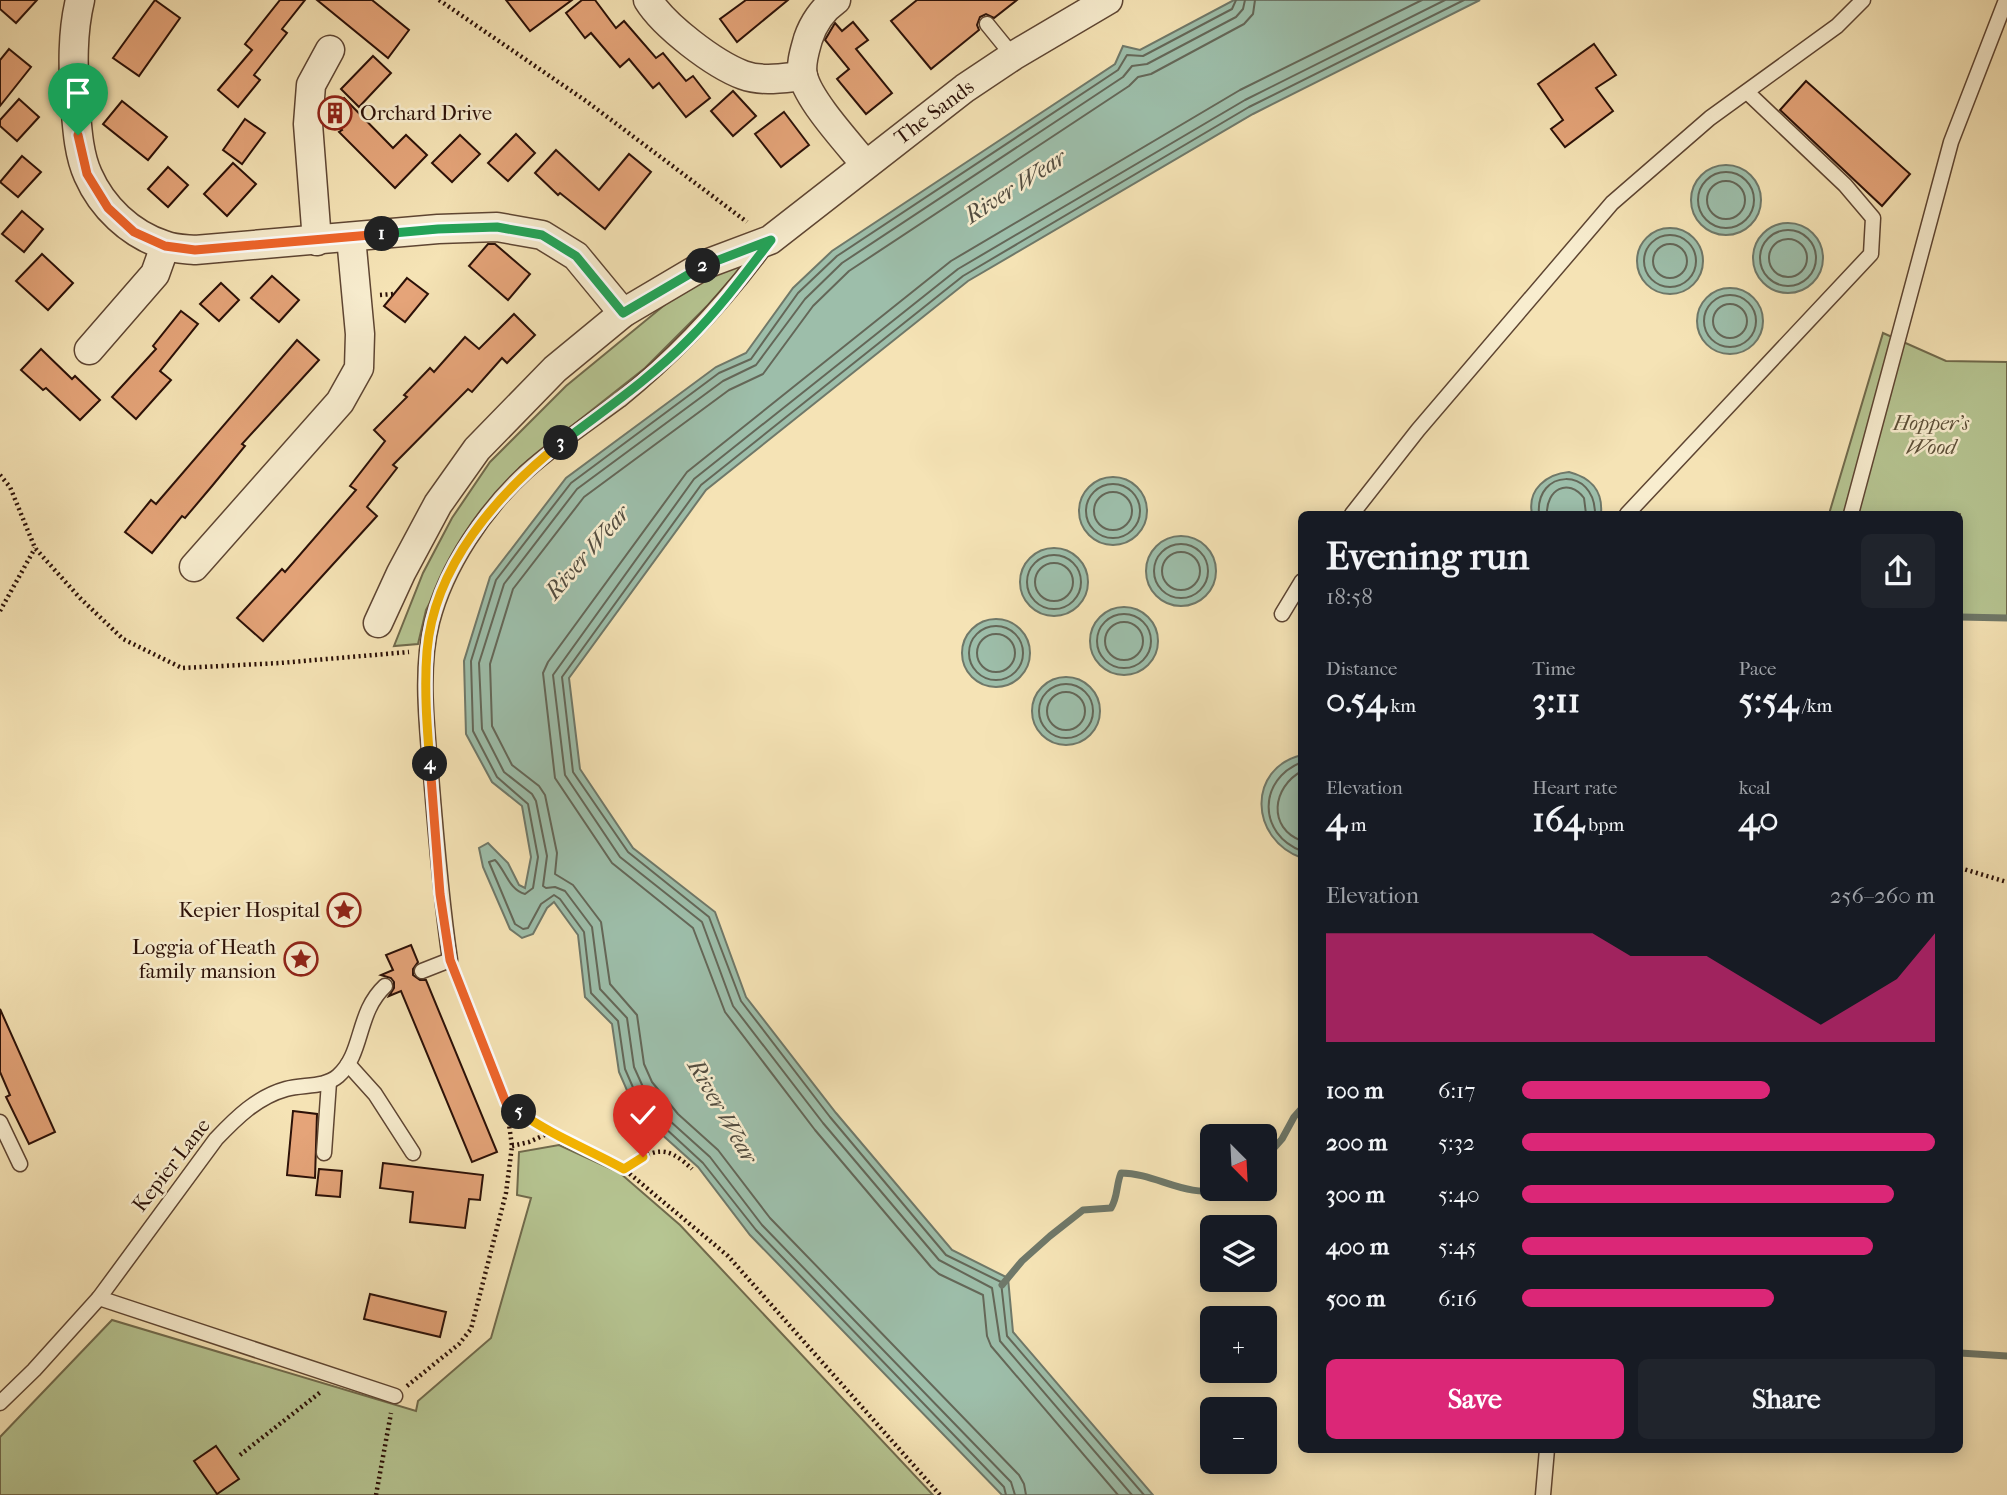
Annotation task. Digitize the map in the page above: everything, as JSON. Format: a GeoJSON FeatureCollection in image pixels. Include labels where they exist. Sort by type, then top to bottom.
{"type":"FeatureCollection","features":[{"type":"Feature","properties":{"kind":"street"},"geometry":{"type":"LineString","coordinates":[[80,0],[74,27],[75,89],[78,135],[87,174],[108,208],[134,232],[165,246],[195,250],[438,229],[497,227],[542,235],[576,256],[623,313]]}},
{"type":"Feature","properties":{"kind":"street"},"geometry":{"type":"LineString","coordinates":[[648,0],[674,30],[722,64],[743,75],[766,79],[803,76]]}},
{"type":"Feature","properties":{"kind":"street"},"geometry":{"type":"LineString","coordinates":[[836,0],[828,5],[812,28],[804,55],[803,76],[816,103],[865,164]]}},
{"type":"Feature","properties":{"kind":"street","name":"The Sands"},"geometry":{"type":"LineString","coordinates":[[771,240],[965,88],[1108,0]]}},
{"type":"Feature","properties":{"kind":"street"},"geometry":{"type":"LineString","coordinates":[[317,241],[308,124],[311,85],[330,50]]}},
{"type":"Feature","properties":{"kind":"street"},"geometry":{"type":"LineString","coordinates":[[194,567],[340,402],[359,368],[360,334],[351,237]]}},
{"type":"Feature","properties":{"kind":"street"},"geometry":{"type":"LineString","coordinates":[[378,623],[438,504],[477,449],[555,369],[623,313],[706,264],[771,240]]}},
{"type":"Feature","properties":{"kind":"street"},"geometry":{"type":"LineString","coordinates":[[89,351],[155,274],[165,246]]}},
{"type":"Feature","properties":{"kind":"lane"},"geometry":{"type":"LineString","coordinates":[[1356,511],[1418,429],[1612,203],[1710,118],[1837,26],[1863,0]]}},
{"type":"Feature","properties":{"kind":"lane"},"geometry":{"type":"LineString","coordinates":[[1852,511],[1951,142],[2006,0]]}},
{"type":"Feature","properties":{"kind":"lane"},"geometry":{"type":"LineString","coordinates":[[987,24],[1013,56]]}},
{"type":"Feature","properties":{"kind":"lane"},"geometry":{"type":"LineString","coordinates":[[1630,511],[1871,254],[1873,218],[1845,185],[1747,92]]}},
{"type":"Feature","properties":{"kind":"lane"},"geometry":{"type":"LineString","coordinates":[[422,971],[450,960],[440,894],[426,724],[427,651],[432,622],[443,589],[462,551],[490,512],[526,472],[621,398],[688,340],[733,290],[771,240]]}},
{"type":"Feature","properties":{"kind":"lane"},"geometry":{"type":"LineString","coordinates":[[1282,614],[1298,588]]}},
{"type":"Feature","properties":{"kind":"lane"},"geometry":{"type":"LineString","coordinates":[[324,1153],[329,1082],[348,1064],[369,1006],[375,995],[385,986]]}},
{"type":"Feature","properties":{"kind":"lane"},"geometry":{"type":"LineString","coordinates":[[348,1064],[375,1094],[413,1153]]}},
{"type":"Feature","properties":{"kind":"lane","name":"Kepier Lane"},"geometry":{"type":"LineString","coordinates":[[0,1403],[99,1298],[199,1161],[233,1121],[249,1107],[282,1090],[329,1082]]}},
{"type":"Feature","properties":{"kind":"lane"},"geometry":{"type":"LineString","coordinates":[[0,1122],[20,1164]]}},
{"type":"Feature","properties":{"kind":"lane"},"geometry":{"type":"LineString","coordinates":[[99,1298],[395,1396]]}},
{"type":"Feature","properties":{"kind":"lane"},"geometry":{"type":"LineString","coordinates":[[1543,1495],[1547,1453]]}},
{"type":"Feature","properties":{"kind":"path"},"geometry":{"type":"LineString","coordinates":[[439,0],[586,101],[771,240]]}},
{"type":"Feature","properties":{"kind":"path"},"geometry":{"type":"LineString","coordinates":[[0,475],[10,487],[35,548],[80,598],[123,639],[182,668],[427,651]]}},
{"type":"Feature","properties":{"kind":"path"},"geometry":{"type":"LineString","coordinates":[[0,611],[35,548]]}},
{"type":"Feature","properties":{"kind":"path"},"geometry":{"type":"LineString","coordinates":[[1963,869],[2007,881]]}},
{"type":"Feature","properties":{"kind":"path"},"geometry":{"type":"LineString","coordinates":[[376,1495],[395,1396],[459,1344],[471,1329],[506,1193],[512,1146],[506,1103],[450,960]]}},
{"type":"Feature","properties":{"kind":"path"},"geometry":{"type":"LineString","coordinates":[[506,1103],[550,1133],[592,1151],[624,1169],[728,1256],[940,1495]]}},
{"type":"Feature","properties":{"kind":"path"},"geometry":{"type":"LineString","coordinates":[[512,1146],[550,1133]]}},
{"type":"Feature","properties":{"kind":"path"},"geometry":{"type":"LineString","coordinates":[[624,1169],[643,1157],[660,1151],[677,1155],[691,1169]]}},
{"type":"Feature","properties":{"kind":"path"},"geometry":{"type":"LineString","coordinates":[[240,1455],[340,1378]]}},
{"type":"Feature","properties":{"kind":"green space"},"geometry":{"type":"Polygon","coordinates":[[[733,261],[740,265],[738,271],[645,368],[520,467],[461,542],[426,610],[418,644],[394,646],[423,573],[452,518],[490,462],[566,386],[667,303],[733,261]]]}},
{"type":"Feature","properties":{"kind":"green space","name":"Hopper's Wood"},"geometry":{"type":"Polygon","coordinates":[[[1883,333],[1946,361],[2007,362],[2007,618],[1963,617],[1963,511],[1830,511],[1883,333]]]}},
{"type":"Feature","properties":{"kind":"green space"},"geometry":{"type":"Polygon","coordinates":[[[559,1145],[620,1173],[680,1225],[933,1495],[0,1495],[0,1437],[112,1320],[416,1411],[418,1401],[491,1338],[531,1198],[517,1195],[519,1152],[559,1145]]]}},
{"type":"Feature","properties":{"kind":"water","name":"River Wear"},"geometry":{"type":"Polygon","coordinates":[[[1234,0],[1480,0],[1253,114],[968,281],[706,490],[569,678],[580,769],[633,848],[715,912],[746,997],[836,1113],[952,1250],[1008,1278],[1013,1332],[1153,1495],[1002,1495],[750,1235],[698,1167],[659,1132],[629,1095],[619,1072],[612,1024],[585,997],[578,935],[554,902],[547,908],[533,934],[522,938],[510,929],[483,867],[479,848],[488,843],[508,863],[519,885],[525,888],[531,857],[522,806],[492,782],[466,734],[464,661],[490,577],[566,478],[716,367],[746,353],[793,288],[832,251],[1115,64],[1123,46],[1140,50],[1234,0]]]}},
{"type":"Feature","properties":{"kind":"water"},"geometry":{"type":"Polygon","coordinates":[[[1726,165],[1745,171],[1755,181],[1761,200],[1755,219],[1745,229],[1726,235],[1707,229],[1697,219],[1691,200],[1697,181],[1707,171],[1726,165]]]}},
{"type":"Feature","properties":{"kind":"water"},"geometry":{"type":"Polygon","coordinates":[[[1788,223],[1813,233],[1823,258],[1813,283],[1788,293],[1763,283],[1753,258],[1763,233],[1788,223]]]}},
{"type":"Feature","properties":{"kind":"water"},"geometry":{"type":"Polygon","coordinates":[[[1676,228],[1694,237],[1701,248],[1701,274],[1694,285],[1683,292],[1664,294],[1646,285],[1639,274],[1637,255],[1646,237],[1657,230],[1676,228]]]}},
{"type":"Feature","properties":{"kind":"water"},"geometry":{"type":"Polygon","coordinates":[[[1724,288],[1736,288],[1748,293],[1758,303],[1763,321],[1761,334],[1748,349],[1736,354],[1724,354],[1712,349],[1702,339],[1697,327],[1697,315],[1702,303],[1712,293],[1724,288]]]}},
{"type":"Feature","properties":{"kind":"water"},"geometry":{"type":"Polygon","coordinates":[[[1569,472],[1590,482],[1598,492],[1601,511],[1532,511],[1533,497],[1540,484],[1561,473],[1569,472]]]}},
{"type":"Feature","properties":{"kind":"water"},"geometry":{"type":"Polygon","coordinates":[[[1106,477],[1120,477],[1132,482],[1142,492],[1147,511],[1142,530],[1132,540],[1120,545],[1106,545],[1094,540],[1084,530],[1079,518],[1079,504],[1084,492],[1094,482],[1106,477]]]}},
{"type":"Feature","properties":{"kind":"water"},"geometry":{"type":"Polygon","coordinates":[[[1181,536],[1200,542],[1210,552],[1216,571],[1210,590],[1200,600],[1181,606],[1162,600],[1152,590],[1146,571],[1152,552],[1162,542],[1181,536]]]}},
{"type":"Feature","properties":{"kind":"water"},"geometry":{"type":"Polygon","coordinates":[[[1047,548],[1061,548],[1073,553],[1083,563],[1088,582],[1083,601],[1073,611],[1061,616],[1047,616],[1035,611],[1025,601],[1020,589],[1020,575],[1025,563],[1035,553],[1047,548]]]}},
{"type":"Feature","properties":{"kind":"water"},"geometry":{"type":"Polygon","coordinates":[[[1117,607],[1131,607],[1143,612],[1153,622],[1158,641],[1153,660],[1143,670],[1131,675],[1117,675],[1105,670],[1095,660],[1090,648],[1090,634],[1095,622],[1105,612],[1117,607]]]}},
{"type":"Feature","properties":{"kind":"water"},"geometry":{"type":"Polygon","coordinates":[[[989,619],[1003,619],[1015,624],[1025,634],[1030,653],[1025,672],[1015,682],[1003,687],[989,687],[977,682],[967,672],[962,660],[962,646],[967,634],[977,624],[989,619]]]}},
{"type":"Feature","properties":{"kind":"water"},"geometry":{"type":"Polygon","coordinates":[[[1059,677],[1073,677],[1085,682],[1095,692],[1100,711],[1095,730],[1085,740],[1073,745],[1059,745],[1047,740],[1037,730],[1032,718],[1032,704],[1037,692],[1047,682],[1059,677]]]}},
{"type":"Feature","properties":{"kind":"water"},"geometry":{"type":"Polygon","coordinates":[[[1298,757],[1298,856],[1285,849],[1272,836],[1264,820],[1264,788],[1271,774],[1284,762],[1298,757]]]}},
{"type":"Feature","properties":{"kind":"building"},"geometry":{"type":"Polygon","coordinates":[[[0,0],[37,0],[16,23],[0,9],[0,0]]]}},
{"type":"Feature","properties":{"kind":"building"},"geometry":{"type":"Polygon","coordinates":[[[155,0],[180,18],[139,76],[113,58],[155,0]]]}},
{"type":"Feature","properties":{"kind":"building"},"geometry":{"type":"Polygon","coordinates":[[[280,0],[305,0],[282,29],[287,33],[254,75],[260,80],[238,107],[218,90],[252,50],[245,44],[280,0]]]}},
{"type":"Feature","properties":{"kind":"building"},"geometry":{"type":"Polygon","coordinates":[[[317,0],[372,0],[409,30],[388,58],[317,0]]]}},
{"type":"Feature","properties":{"kind":"building"},"geometry":{"type":"Polygon","coordinates":[[[506,0],[572,0],[530,31],[506,0]]]}},
{"type":"Feature","properties":{"kind":"building"},"geometry":{"type":"Polygon","coordinates":[[[582,0],[595,0],[616,28],[624,21],[656,58],[663,53],[686,81],[693,76],[710,98],[686,117],[659,83],[653,88],[629,59],[620,67],[591,33],[585,38],[566,13],[582,0]]]}},
{"type":"Feature","properties":{"kind":"building"},"geometry":{"type":"Polygon","coordinates":[[[746,0],[788,0],[737,42],[720,19],[746,0]]]}},
{"type":"Feature","properties":{"kind":"building"},"geometry":{"type":"Polygon","coordinates":[[[917,0],[1017,0],[994,18],[986,14],[980,17],[977,25],[979,30],[931,69],[891,21],[917,0]]]}},
{"type":"Feature","properties":{"kind":"building"},"geometry":{"type":"Polygon","coordinates":[[[853,22],[868,40],[856,49],[892,93],[866,114],[837,79],[849,69],[825,40],[835,23],[842,31],[853,22]]]}},
{"type":"Feature","properties":{"kind":"building"},"geometry":{"type":"Polygon","coordinates":[[[1594,44],[1616,75],[1596,88],[1613,111],[1565,147],[1551,129],[1563,120],[1538,84],[1594,44]]]}},
{"type":"Feature","properties":{"kind":"building"},"geometry":{"type":"Polygon","coordinates":[[[9,49],[31,67],[0,106],[0,60],[9,49]]]}},
{"type":"Feature","properties":{"kind":"building"},"geometry":{"type":"Polygon","coordinates":[[[373,56],[391,73],[359,107],[341,89],[373,56]]]}},
{"type":"Feature","properties":{"kind":"building"},"geometry":{"type":"Polygon","coordinates":[[[1806,81],[1910,174],[1882,206],[1780,110],[1806,81]]]}},
{"type":"Feature","properties":{"kind":"building"},"geometry":{"type":"Polygon","coordinates":[[[733,91],[756,116],[733,136],[711,111],[733,91]]]}},
{"type":"Feature","properties":{"kind":"building"},"geometry":{"type":"Polygon","coordinates":[[[344,98],[393,148],[406,135],[427,155],[395,188],[339,132],[342,130],[327,112],[344,98]]]}},
{"type":"Feature","properties":{"kind":"building"},"geometry":{"type":"Polygon","coordinates":[[[19,99],[39,117],[17,141],[0,126],[0,120],[19,99]]]}},
{"type":"Feature","properties":{"kind":"building"},"geometry":{"type":"Polygon","coordinates":[[[122,101],[167,137],[148,160],[103,124],[122,101]]]}},
{"type":"Feature","properties":{"kind":"building"},"geometry":{"type":"Polygon","coordinates":[[[784,112],[809,145],[781,167],[755,134],[784,112]]]}},
{"type":"Feature","properties":{"kind":"building"},"geometry":{"type":"Polygon","coordinates":[[[245,119],[265,133],[242,164],[223,150],[245,119]]]}},
{"type":"Feature","properties":{"kind":"building"},"geometry":{"type":"Polygon","coordinates":[[[516,134],[535,153],[508,181],[488,163],[516,134]]]}},
{"type":"Feature","properties":{"kind":"building"},"geometry":{"type":"Polygon","coordinates":[[[460,135],[480,154],[452,182],[432,163],[460,135]]]}},
{"type":"Feature","properties":{"kind":"building"},"geometry":{"type":"Polygon","coordinates":[[[556,150],[599,190],[629,154],[651,172],[605,229],[560,193],[558,195],[535,173],[556,150]]]}},
{"type":"Feature","properties":{"kind":"building"},"geometry":{"type":"Polygon","coordinates":[[[22,156],[41,172],[18,197],[0,182],[22,156]]]}},
{"type":"Feature","properties":{"kind":"building"},"geometry":{"type":"Polygon","coordinates":[[[233,163],[256,184],[227,216],[204,194],[233,163]]]}},
{"type":"Feature","properties":{"kind":"building"},"geometry":{"type":"Polygon","coordinates":[[[168,167],[188,185],[168,207],[148,189],[168,167]]]}},
{"type":"Feature","properties":{"kind":"building"},"geometry":{"type":"Polygon","coordinates":[[[22,211],[43,229],[24,252],[2,234],[22,211]]]}},
{"type":"Feature","properties":{"kind":"building"},"geometry":{"type":"Polygon","coordinates":[[[488,244],[495,244],[530,274],[508,300],[469,266],[488,244]]]}},
{"type":"Feature","properties":{"kind":"building"},"geometry":{"type":"Polygon","coordinates":[[[42,254],[73,283],[48,310],[16,281],[42,254]]]}},
{"type":"Feature","properties":{"kind":"building"},"geometry":{"type":"Polygon","coordinates":[[[272,276],[299,300],[279,322],[251,298],[272,276]]]}},
{"type":"Feature","properties":{"kind":"building"},"geometry":{"type":"Polygon","coordinates":[[[407,278],[428,294],[405,322],[384,306],[407,278]]]}},
{"type":"Feature","properties":{"kind":"building"},"geometry":{"type":"Polygon","coordinates":[[[221,283],[239,300],[219,321],[200,304],[221,283]]]}},
{"type":"Feature","properties":{"kind":"building"},"geometry":{"type":"Polygon","coordinates":[[[181,311],[198,324],[160,371],[171,380],[136,419],[112,397],[156,349],[153,346],[181,311]]]}},
{"type":"Feature","properties":{"kind":"building"},"geometry":{"type":"Polygon","coordinates":[[[514,314],[535,335],[507,363],[502,358],[472,392],[468,389],[393,465],[397,468],[367,507],[377,516],[263,641],[237,618],[282,569],[285,572],[356,490],[350,486],[385,441],[374,430],[407,397],[404,395],[430,368],[434,372],[465,337],[479,349],[514,314]]]}},
{"type":"Feature","properties":{"kind":"building"},"geometry":{"type":"Polygon","coordinates":[[[297,340],[319,360],[242,444],[245,446],[185,518],[182,516],[152,553],[125,532],[151,500],[156,504],[297,340]]]}},
{"type":"Feature","properties":{"kind":"building"},"geometry":{"type":"Polygon","coordinates":[[[41,349],[72,379],[75,376],[100,400],[80,420],[46,388],[43,390],[21,370],[41,349]]]}},
{"type":"Feature","properties":{"kind":"building"},"geometry":{"type":"Polygon","coordinates":[[[411,945],[418,962],[413,969],[413,975],[420,980],[426,980],[497,1152],[472,1162],[401,991],[389,996],[394,982],[381,975],[393,970],[386,955],[411,945]]]}},
{"type":"Feature","properties":{"kind":"building"},"geometry":{"type":"Polygon","coordinates":[[[0,1009],[55,1132],[29,1144],[6,1097],[10,1095],[0,1072],[0,1009]]]}},
{"type":"Feature","properties":{"kind":"building"},"geometry":{"type":"Polygon","coordinates":[[[293,1111],[317,1114],[315,1178],[287,1175],[293,1111]]]}},
{"type":"Feature","properties":{"kind":"building"},"geometry":{"type":"Polygon","coordinates":[[[383,1163],[483,1175],[480,1200],[469,1199],[465,1228],[410,1222],[413,1192],[380,1188],[383,1163]]]}},
{"type":"Feature","properties":{"kind":"building"},"geometry":{"type":"Polygon","coordinates":[[[319,1169],[342,1171],[340,1197],[316,1195],[319,1169]]]}},
{"type":"Feature","properties":{"kind":"building"},"geometry":{"type":"Polygon","coordinates":[[[370,1294],[446,1312],[440,1337],[364,1319],[370,1294]]]}},
{"type":"Feature","properties":{"kind":"building"},"geometry":{"type":"Polygon","coordinates":[[[216,1446],[239,1479],[217,1494],[194,1461],[216,1446]]]}},
{"type":"Feature","properties":{"kind":"waterway"},"geometry":{"type":"LineString","coordinates":[[1963,617],[2007,618]]}},
{"type":"Feature","properties":{"kind":"waterway"},"geometry":{"type":"LineString","coordinates":[[1278,1143],[1298,1112]]}},
{"type":"Feature","properties":{"kind":"waterway"},"geometry":{"type":"LineString","coordinates":[[1002,1285],[1022,1261],[1083,1210],[1111,1208],[1121,1173],[1200,1191]]}},
{"type":"Feature","properties":{"kind":"waterway"},"geometry":{"type":"LineString","coordinates":[[1963,1353],[2007,1356]]}},
{"type":"Feature","properties":{"kind":"place","name":"Orchard Drive"},"geometry":{"type":"Point","coordinates":[335,113]}},
{"type":"Feature","properties":{"kind":"place","name":"Kepier Hospital"},"geometry":{"type":"Point","coordinates":[344,910]}},
{"type":"Feature","properties":{"kind":"place","name":"Loggia of Heath family mansion"},"geometry":{"type":"Point","coordinates":[301,959]}},
{"type":"Feature","properties":{"kind":"route"},"geometry":{"type":"LineString","coordinates":[[78,135],[87,174],[108,208],[134,232],[165,246],[195,250],[438,229],[497,227],[542,235],[576,256],[623,313],[706,264],[771,240],[733,290],[688,340],[621,398],[526,472],[490,512],[462,551],[443,589],[432,622],[427,651],[426,724],[440,894],[450,960],[506,1103],[550,1133],[592,1151],[624,1169],[643,1157]]}}]}
